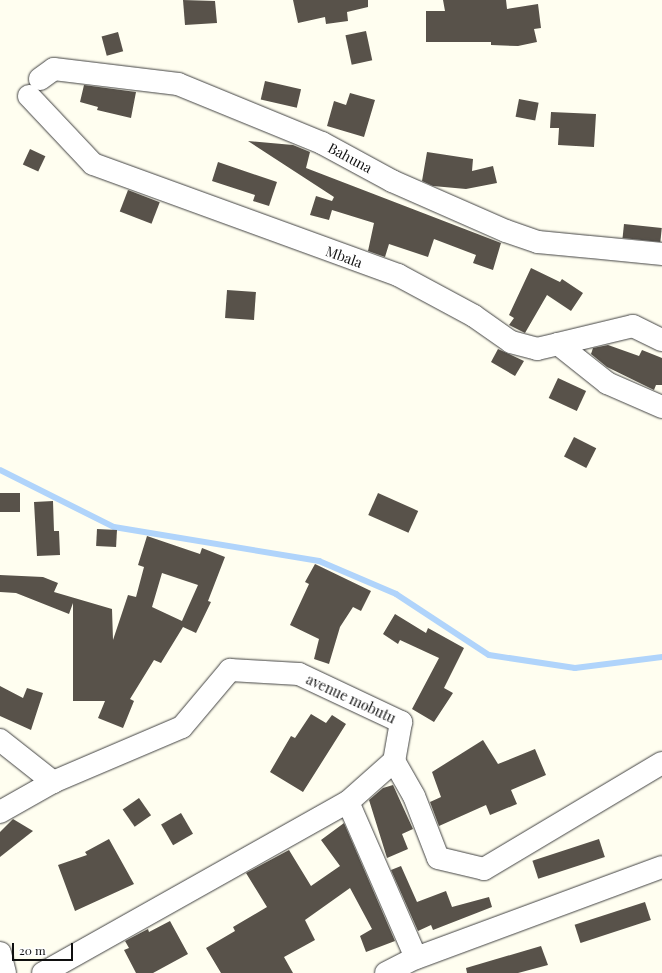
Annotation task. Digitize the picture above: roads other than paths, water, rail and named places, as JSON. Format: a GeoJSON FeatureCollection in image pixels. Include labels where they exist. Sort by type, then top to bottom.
{"type":"FeatureCollection","features":[{"type":"Feature","properties":{"kind":"street","name":"Bahuna"},"geometry":{"type":"LineString","coordinates":[[34,88],[54,69],[178,84],[282,125],[392,180],[513,233],[538,242],[662,254]]}},
{"type":"Feature","properties":{"kind":"street","name":"Mbala"},"geometry":{"type":"LineString","coordinates":[[34,88],[94,164],[398,275],[474,316],[511,342],[537,349],[633,326],[662,340]]}},
{"type":"Feature","properties":{"kind":"street"},"geometry":{"type":"LineString","coordinates":[[558,344],[607,383],[662,407]]}},
{"type":"Feature","properties":{"kind":"street","name":"avenue mobutu"},"geometry":{"type":"LineString","coordinates":[[54,782],[182,726],[230,670],[299,674],[401,722],[394,762]]}},
{"type":"Feature","properties":{"kind":"street"},"geometry":{"type":"LineString","coordinates":[[0,740],[54,782],[0,812]]}},
{"type":"Feature","properties":{"kind":"street"},"geometry":{"type":"LineString","coordinates":[[43,973],[348,802],[394,762],[414,796],[438,858],[484,869],[662,763]]}},
{"type":"Feature","properties":{"kind":"street"},"geometry":{"type":"LineString","coordinates":[[348,802],[416,958]]}},
{"type":"Feature","properties":{"kind":"street"},"geometry":{"type":"LineString","coordinates":[[386,973],[416,958],[662,868]]}},
{"type":"Feature","properties":{"kind":"street"},"geometry":{"type":"LineString","coordinates":[[0,953],[5,973]]}},
{"type":"Feature","properties":{"kind":"waterway"},"geometry":{"type":"LineString","coordinates":[[0,470],[114,527],[319,561],[396,594],[489,655],[575,668],[662,657]]}}]}
